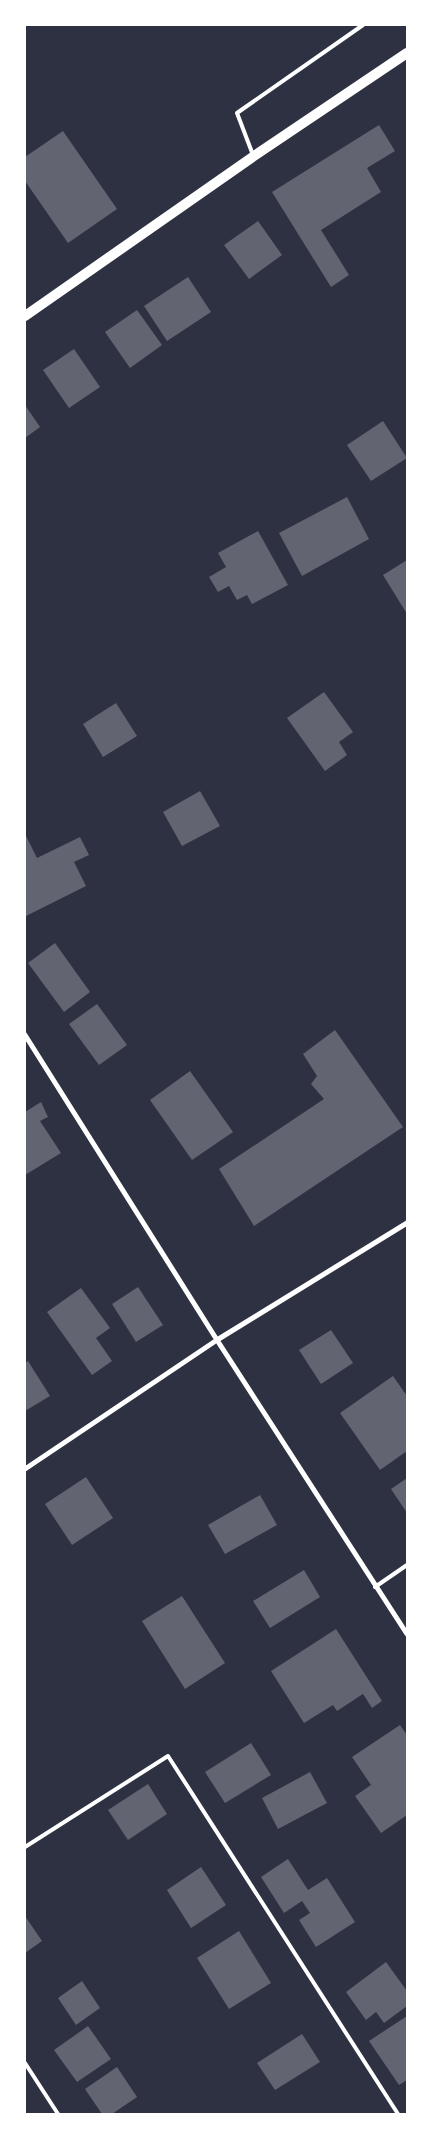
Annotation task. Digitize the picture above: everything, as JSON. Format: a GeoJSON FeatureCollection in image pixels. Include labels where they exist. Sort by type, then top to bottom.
{"type":"FeatureCollection","features":[{"type":"Feature","properties":{"kind":"main road"},"geometry":{"type":"LineString","coordinates":[[25,316],[254,156],[407,53]]}},
{"type":"Feature","properties":{"kind":"street"},"geometry":{"type":"LineString","coordinates":[[25,1035],[217,1340],[407,1634]]}},
{"type":"Feature","properties":{"kind":"street"},"geometry":{"type":"LineString","coordinates":[[25,1469],[217,1340],[407,1223]]}},
{"type":"Feature","properties":{"kind":"lane"},"geometry":{"type":"LineString","coordinates":[[254,156],[237,113],[363,25]]}},
{"type":"Feature","properties":{"kind":"lane"},"geometry":{"type":"LineString","coordinates":[[375,1587],[407,1565]]}},
{"type":"Feature","properties":{"kind":"lane"},"geometry":{"type":"LineString","coordinates":[[25,1847],[168,1756],[398,2114]]}},
{"type":"Feature","properties":{"kind":"lane"},"geometry":{"type":"LineString","coordinates":[[25,2063],[58,2114]]}},
{"type":"Feature","properties":{"kind":"building"},"geometry":{"type":"Polygon","coordinates":[[[379,125],[395,151],[367,168],[381,192],[321,230],[349,275],[331,287],[272,192],[379,125]]]}},
{"type":"Feature","properties":{"kind":"building"},"geometry":{"type":"Polygon","coordinates":[[[63,131],[117,209],[68,243],[25,181],[25,157],[63,131]]]}},
{"type":"Feature","properties":{"kind":"building"},"geometry":{"type":"Polygon","coordinates":[[[258,221],[282,255],[249,279],[224,245],[258,221]]]}},
{"type":"Feature","properties":{"kind":"building"},"geometry":{"type":"Polygon","coordinates":[[[188,277],[211,312],[167,341],[144,306],[188,277]]]}},
{"type":"Feature","properties":{"kind":"building"},"geometry":{"type":"Polygon","coordinates":[[[137,310],[162,345],[130,368],[105,332],[137,310]]]}},
{"type":"Feature","properties":{"kind":"building"},"geometry":{"type":"Polygon","coordinates":[[[74,349],[100,387],[69,408],[43,370],[74,349]]]}},
{"type":"Feature","properties":{"kind":"building"},"geometry":{"type":"Polygon","coordinates":[[[25,405],[40,427],[25,438],[25,405]]]}},
{"type":"Feature","properties":{"kind":"building"},"geometry":{"type":"Polygon","coordinates":[[[383,421],[407,458],[371,481],[347,445],[383,421]]]}},
{"type":"Feature","properties":{"kind":"building"},"geometry":{"type":"Polygon","coordinates":[[[347,497],[369,539],[302,576],[279,533],[347,497]]]}},
{"type":"Feature","properties":{"kind":"building"},"geometry":{"type":"Polygon","coordinates":[[[258,531],[288,585],[252,604],[247,595],[237,600],[229,586],[218,592],[209,577],[226,567],[218,553],[258,531]]]}},
{"type":"Feature","properties":{"kind":"building"},"geometry":{"type":"Polygon","coordinates":[[[407,560],[407,614],[383,575],[407,560]]]}},
{"type":"Feature","properties":{"kind":"building"},"geometry":{"type":"Polygon","coordinates":[[[324,692],[353,732],[339,742],[347,755],[325,771],[287,718],[324,692]]]}},
{"type":"Feature","properties":{"kind":"building"},"geometry":{"type":"Polygon","coordinates":[[[116,703],[137,736],[103,757],[83,724],[116,703]]]}},
{"type":"Feature","properties":{"kind":"building"},"geometry":{"type":"Polygon","coordinates":[[[200,791],[220,826],[182,846],[163,812],[200,791]]]}},
{"type":"Feature","properties":{"kind":"building"},"geometry":{"type":"Polygon","coordinates":[[[25,834],[37,858],[80,837],[89,855],[74,862],[86,886],[26,916],[25,834]]]}},
{"type":"Feature","properties":{"kind":"building"},"geometry":{"type":"Polygon","coordinates":[[[55,943],[90,992],[64,1012],[28,963],[55,943]]]}},
{"type":"Feature","properties":{"kind":"building"},"geometry":{"type":"Polygon","coordinates":[[[97,1004],[127,1045],[99,1065],[69,1024],[97,1004]]]}},
{"type":"Feature","properties":{"kind":"building"},"geometry":{"type":"Polygon","coordinates":[[[335,1030],[403,1127],[254,1226],[219,1169],[324,1099],[311,1084],[317,1076],[303,1054],[335,1030]]]}},
{"type":"Feature","properties":{"kind":"building"},"geometry":{"type":"Polygon","coordinates":[[[190,1071],[233,1132],[192,1160],[150,1100],[190,1071]]]}},
{"type":"Feature","properties":{"kind":"building"},"geometry":{"type":"Polygon","coordinates":[[[41,1102],[48,1117],[40,1121],[61,1153],[25,1175],[25,1112],[41,1102]]]}},
{"type":"Feature","properties":{"kind":"building"},"geometry":{"type":"Polygon","coordinates":[[[138,1287],[163,1325],[136,1342],[112,1304],[138,1287]]]}},
{"type":"Feature","properties":{"kind":"building"},"geometry":{"type":"Polygon","coordinates":[[[81,1288],[110,1328],[96,1338],[112,1361],[92,1375],[47,1312],[81,1288]]]}},
{"type":"Feature","properties":{"kind":"building"},"geometry":{"type":"Polygon","coordinates":[[[331,1330],[353,1363],[321,1384],[299,1350],[331,1330]]]}},
{"type":"Feature","properties":{"kind":"building"},"geometry":{"type":"Polygon","coordinates":[[[28,1361],[50,1396],[25,1411],[25,1363],[28,1361]]]}},
{"type":"Feature","properties":{"kind":"building"},"geometry":{"type":"Polygon","coordinates":[[[393,1376],[407,1396],[407,1451],[380,1470],[340,1413],[393,1376]]]}},
{"type":"Feature","properties":{"kind":"building"},"geometry":{"type":"Polygon","coordinates":[[[86,1477],[113,1518],[72,1545],[45,1504],[86,1477]]]}},
{"type":"Feature","properties":{"kind":"building"},"geometry":{"type":"Polygon","coordinates":[[[407,1478],[407,1513],[391,1489],[407,1478]]]}},
{"type":"Feature","properties":{"kind":"building"},"geometry":{"type":"Polygon","coordinates":[[[260,1495],[277,1525],[225,1554],[208,1525],[260,1495]]]}},
{"type":"Feature","properties":{"kind":"building"},"geometry":{"type":"Polygon","coordinates":[[[304,1570],[320,1597],[270,1628],[253,1601],[304,1570]]]}},
{"type":"Feature","properties":{"kind":"building"},"geometry":{"type":"Polygon","coordinates":[[[182,1596],[225,1663],[185,1689],[142,1621],[182,1596]]]}},
{"type":"Feature","properties":{"kind":"building"},"geometry":{"type":"Polygon","coordinates":[[[336,1629],[382,1701],[372,1708],[363,1694],[337,1711],[333,1705],[304,1723],[271,1671],[336,1629]]]}},
{"type":"Feature","properties":{"kind":"building"},"geometry":{"type":"Polygon","coordinates":[[[400,1725],[407,1735],[407,1815],[381,1833],[355,1796],[371,1785],[352,1757],[400,1725]]]}},
{"type":"Feature","properties":{"kind":"building"},"geometry":{"type":"Polygon","coordinates":[[[251,1743],[271,1775],[225,1803],[205,1772],[251,1743]]]}},
{"type":"Feature","properties":{"kind":"building"},"geometry":{"type":"Polygon","coordinates":[[[310,1772],[327,1803],[278,1829],[262,1798],[310,1772]]]}},
{"type":"Feature","properties":{"kind":"building"},"geometry":{"type":"Polygon","coordinates":[[[148,1784],[167,1814],[128,1840],[108,1810],[148,1784]]]}},
{"type":"Feature","properties":{"kind":"building"},"geometry":{"type":"Polygon","coordinates":[[[288,1859],[308,1890],[327,1878],[355,1922],[316,1947],[299,1920],[310,1913],[302,1901],[284,1913],[261,1877],[288,1859]]]}},
{"type":"Feature","properties":{"kind":"building"},"geometry":{"type":"Polygon","coordinates":[[[201,1867],[226,1905],[191,1928],[167,1890],[201,1867]]]}},
{"type":"Feature","properties":{"kind":"building"},"geometry":{"type":"Polygon","coordinates":[[[25,1916],[42,1941],[25,1953],[25,1916]]]}},
{"type":"Feature","properties":{"kind":"building"},"geometry":{"type":"Polygon","coordinates":[[[239,1931],[271,1983],[229,2009],[197,1958],[239,1931]]]}},
{"type":"Feature","properties":{"kind":"building"},"geometry":{"type":"Polygon","coordinates":[[[386,1962],[407,1991],[407,2006],[384,2023],[376,2012],[366,2020],[346,1992],[386,1962]]]}},
{"type":"Feature","properties":{"kind":"building"},"geometry":{"type":"Polygon","coordinates":[[[82,1981],[100,2008],[76,2025],[58,1998],[82,1981]]]}},
{"type":"Feature","properties":{"kind":"building"},"geometry":{"type":"Polygon","coordinates":[[[407,2016],[407,2080],[399,2085],[369,2041],[407,2016]]]}},
{"type":"Feature","properties":{"kind":"building"},"geometry":{"type":"Polygon","coordinates":[[[88,2026],[111,2059],[77,2082],[54,2050],[88,2026]]]}},
{"type":"Feature","properties":{"kind":"building"},"geometry":{"type":"Polygon","coordinates":[[[302,2034],[320,2062],[275,2090],[257,2063],[302,2034]]]}},
{"type":"Feature","properties":{"kind":"building"},"geometry":{"type":"Polygon","coordinates":[[[117,2067],[137,2097],[112,2114],[102,2114],[85,2089],[117,2067]]]}}]}
